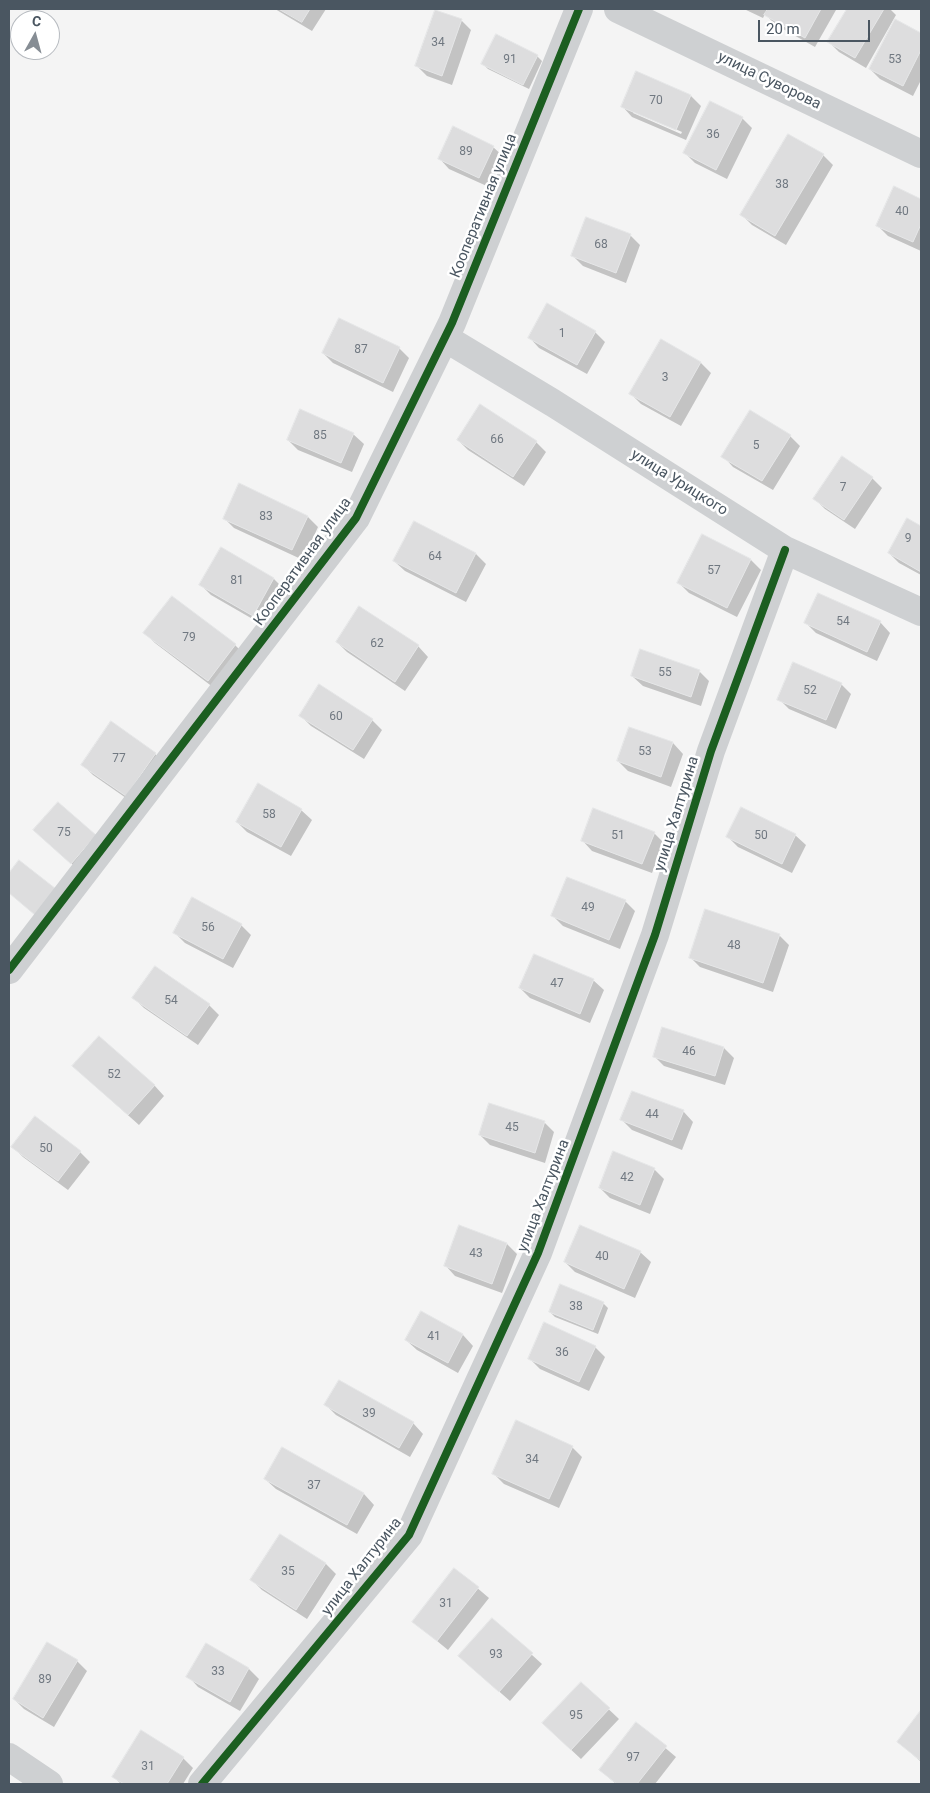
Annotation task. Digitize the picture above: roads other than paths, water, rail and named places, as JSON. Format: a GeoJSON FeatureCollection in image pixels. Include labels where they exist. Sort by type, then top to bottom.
{"type":"FeatureCollection","features":[{"type":"Feature","properties":{"kind":"street","name":"Кооперативная улица"},"geometry":{"type":"LineString","coordinates":[[9,970],[356,518],[445,338],[579,9]]}},
{"type":"Feature","properties":{"kind":"street","name":"улица Суворова"},"geometry":{"type":"LineString","coordinates":[[618,9],[921,154]]}},
{"type":"Feature","properties":{"kind":"street","name":"улица Урицкого"},"geometry":{"type":"LineString","coordinates":[[445,338],[553,403],[785,550],[921,612]]}},
{"type":"Feature","properties":{"kind":"street","name":"улица Халтурина"},"geometry":{"type":"LineString","coordinates":[[202,1784],[409,1535],[538,1253],[655,935],[710,751],[785,550]]}},
{"type":"Feature","properties":{"kind":"street"},"geometry":{"type":"LineString","coordinates":[[9,1757],[49,1784]]}}]}
